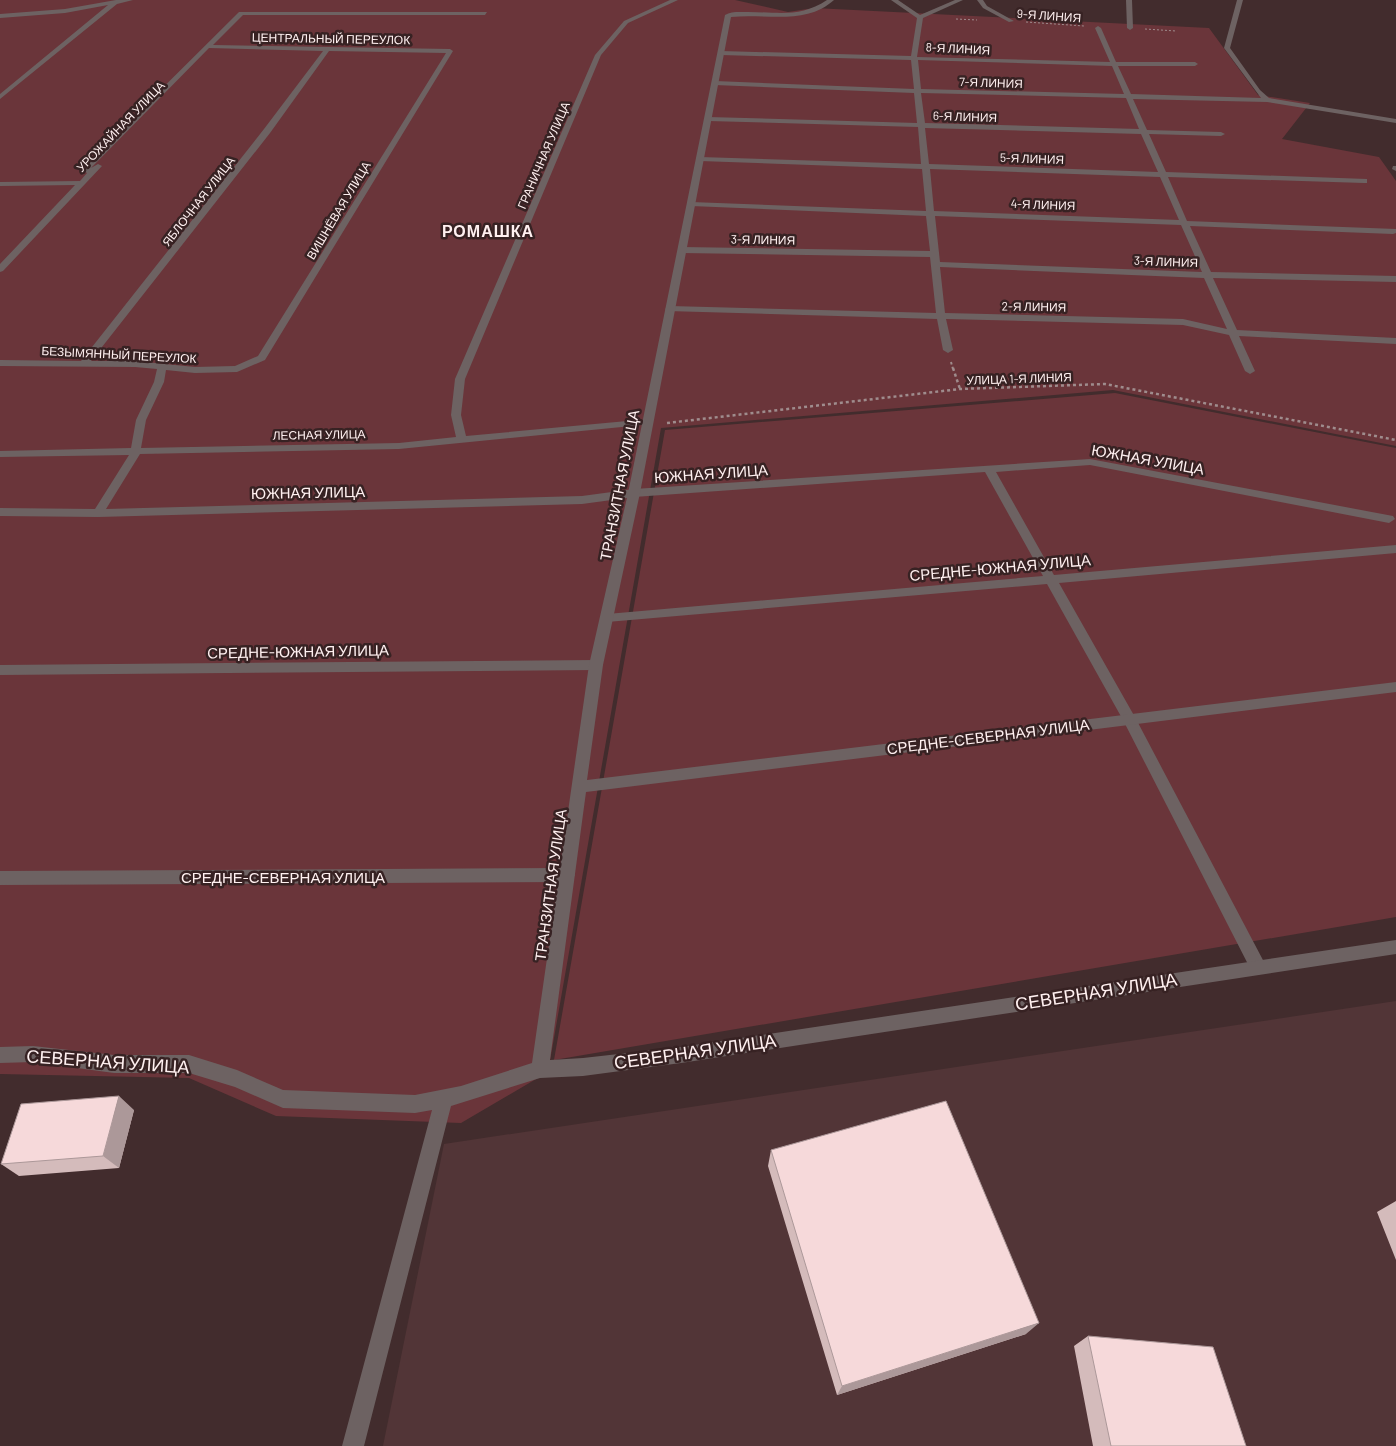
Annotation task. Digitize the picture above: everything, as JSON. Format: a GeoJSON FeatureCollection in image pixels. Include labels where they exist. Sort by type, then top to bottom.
{"type":"FeatureCollection","features":[{"type":"Feature","properties":{"kind":"street"},"geometry":{"type":"LineString","coordinates":[[0,16],[65,11],[130,0]]}},
{"type":"Feature","properties":{"kind":"street","name":"ГРАНИЧНАЯ УЛИЦА"},"geometry":{"type":"LineString","coordinates":[[462,440],[456,415],[460,379],[598,55],[626,22],[674,0]]}},
{"type":"Feature","properties":{"kind":"street","name":"ТРАНЗИТНАЯ УЛИЦА"},"geometry":{"type":"LineString","coordinates":[[540,1069],[596,665],[634,493],[642,423],[670,309],[728,15],[745,12],[793,16],[812,11],[831,0]]}},
{"type":"Feature","properties":{"kind":"street"},"geometry":{"type":"LineString","coordinates":[[894,0],[920,17]]}},
{"type":"Feature","properties":{"kind":"street"},"geometry":{"type":"LineString","coordinates":[[920,17],[960,0]]}},
{"type":"Feature","properties":{"kind":"street"},"geometry":{"type":"LineString","coordinates":[[980,0],[985,7],[1011,21]]}},
{"type":"Feature","properties":{"kind":"street"},"geometry":{"type":"LineString","coordinates":[[1129,0],[1130,28]]}},
{"type":"Feature","properties":{"kind":"street"},"geometry":{"type":"LineString","coordinates":[[1240,0],[1227,48],[1258,91],[1267,100]]}},
{"type":"Feature","properties":{"kind":"street"},"geometry":{"type":"LineString","coordinates":[[0,96],[116,2]]}},
{"type":"Feature","properties":{"kind":"street"},"geometry":{"type":"LineString","coordinates":[[92,172],[86,169],[241,13],[250,9],[485,12]]}},
{"type":"Feature","properties":{"kind":"street","name":"УРОЖАЙНАЯ УЛИЦА"},"geometry":{"type":"LineString","coordinates":[[0,269],[211,47],[250,9]]}},
{"type":"Feature","properties":{"kind":"street"},"geometry":{"type":"LineString","coordinates":[[920,17],[914,57],[941,316],[948,350]]}},
{"type":"Feature","properties":{"kind":"street"},"geometry":{"type":"LineString","coordinates":[[1098,28],[1250,371]]}},
{"type":"Feature","properties":{"kind":"street","name":"ЯБЛОЧНАЯ УЛИЦА"},"geometry":{"type":"LineString","coordinates":[[83,364],[268,131],[328,48]]}},
{"type":"Feature","properties":{"kind":"street","name":"ВИШНЁВАЯ УЛИЦА"},"geometry":{"type":"LineString","coordinates":[[237,368],[262,358],[450,51]]}},
{"type":"Feature","properties":{"kind":"street","name":"8-Я ЛИНИЯ"},"geometry":{"type":"LineString","coordinates":[[721,53],[1113,64],[1195,64]]}},
{"type":"Feature","properties":{"kind":"street","name":"7-Я ЛИНИЯ"},"geometry":{"type":"LineString","coordinates":[[715,83],[917,91],[1267,100],[1396,121]]}},
{"type":"Feature","properties":{"kind":"street","name":"6-Я ЛИНИЯ"},"geometry":{"type":"LineString","coordinates":[[708,119],[1221,134]]}},
{"type":"Feature","properties":{"kind":"street","name":"5-Я ЛИНИЯ"},"geometry":{"type":"LineString","coordinates":[[700,159],[1364,181]]}},
{"type":"Feature","properties":{"kind":"street"},"geometry":{"type":"LineString","coordinates":[[0,184],[82,183]]}},
{"type":"Feature","properties":{"kind":"street","name":"4-Я ЛИНИЯ"},"geometry":{"type":"LineString","coordinates":[[691,204],[930,211],[1393,231]]}},
{"type":"Feature","properties":{"kind":"street","name":"3-Я ЛИНИЯ"},"geometry":{"type":"LineString","coordinates":[[682,250],[934,254]]}},
{"type":"Feature","properties":{"kind":"street","name":"3-Я ЛИНИЯ"},"geometry":{"type":"LineString","coordinates":[[935,264],[1207,275],[1396,280]]}},
{"type":"Feature","properties":{"kind":"street","name":"2-Я ЛИНИЯ"},"geometry":{"type":"LineString","coordinates":[[670,309],[1183,322],[1233,333],[1396,341]]}},
{"type":"Feature","properties":{"kind":"street","name":"БЕЗЫМЯННЫЙ ПЕРЕУЛОК"},"geometry":{"type":"LineString","coordinates":[[0,363],[135,364],[195,370],[237,368]]}},
{"type":"Feature","properties":{"kind":"street"},"geometry":{"type":"LineString","coordinates":[[98,513],[135,453],[141,420],[159,382],[162,368]]}},
{"type":"Feature","properties":{"kind":"street","name":"ЛЕСНАЯ УЛИЦА"},"geometry":{"type":"LineString","coordinates":[[0,454],[135,453],[398,446],[642,423]]}},
{"type":"Feature","properties":{"kind":"street","name":"ЮЖНАЯ УЛИЦА"},"geometry":{"type":"LineString","coordinates":[[0,512],[98,513],[582,500],[634,493],[1090,462],[1389,519]]}},
{"type":"Feature","properties":{"kind":"street"},"geometry":{"type":"LineString","coordinates":[[989,469],[1130,719],[1258,967]]}},
{"type":"Feature","properties":{"kind":"street","name":"СРЕДНЕ-ЮЖНАЯ УЛИЦА"},"geometry":{"type":"LineString","coordinates":[[607,618],[1396,549]]}},
{"type":"Feature","properties":{"kind":"street","name":"СРЕДНЕ-ЮЖНАЯ УЛИЦА"},"geometry":{"type":"LineString","coordinates":[[0,670],[596,665]]}},
{"type":"Feature","properties":{"kind":"street","name":"СРЕДНЕ-СЕВЕРНАЯ УЛИЦА"},"geometry":{"type":"LineString","coordinates":[[579,787],[1396,687]]}},
{"type":"Feature","properties":{"kind":"street","name":"СРЕДНЕ-СЕВЕРНАЯ УЛИЦА"},"geometry":{"type":"LineString","coordinates":[[0,878],[567,875]]}},
{"type":"Feature","properties":{"kind":"street","name":"СЕВЕРНАЯ УЛИЦА"},"geometry":{"type":"LineString","coordinates":[[0,1055],[33,1054],[114,1064],[189,1064],[237,1079],[283,1099],[415,1104],[461,1095],[540,1069],[583,1067],[681,1055],[1396,947]]}},
{"type":"Feature","properties":{"kind":"street"},"geometry":{"type":"LineString","coordinates":[[353,1446],[444,1098]]}},
{"type":"Feature","properties":{"kind":"lane","name":"ЦЕНТРАЛЬНЫЙ ПЕРЕУЛОК"},"geometry":{"type":"LineString","coordinates":[[211,47],[450,51]]}},
{"type":"Feature","properties":{"kind":"path","name":"9-Я ЛИНИЯ"},"geometry":{"type":"LineString","coordinates":[[920,17],[1061,23],[1098,28]]}},
{"type":"Feature","properties":{"kind":"path"},"geometry":{"type":"LineString","coordinates":[[1130,28],[1176,31]]}},
{"type":"Feature","properties":{"kind":"path"},"geometry":{"type":"LineString","coordinates":[[948,350],[960,389]]}},
{"type":"Feature","properties":{"kind":"path","name":"УЛИЦА 1-Я ЛИНИЯ"},"geometry":{"type":"LineString","coordinates":[[642,423],[688,422],[960,389],[1105,384],[1396,440]]}},
{"type":"Feature","properties":{"kind":"shaded area"},"geometry":{"type":"Polygon","coordinates":[[[0,0],[735,0],[788,12],[814,8],[1209,28],[1258,95],[1310,103],[1282,139],[1379,157],[1396,181],[1396,446],[1113,390],[661,428],[548,1072],[461,1123],[276,1116],[189,1078],[0,1074],[0,0]]]}},
{"type":"Feature","properties":{"kind":"shaded area"},"geometry":{"type":"Polygon","coordinates":[[[1115,393],[1396,448],[1396,917],[554,1060],[665,430],[1115,393]]]}},
{"type":"Feature","properties":{"kind":"shaded area"},"geometry":{"type":"Polygon","coordinates":[[[1396,1001],[1396,1446],[383,1446],[444,1144],[1396,1001]]]}},
{"type":"Feature","properties":{"kind":"building"},"geometry":{"type":"Polygon","coordinates":[[[119,1096],[103,1156],[1,1164],[21,1104],[119,1096]]]}},
{"type":"Feature","properties":{"kind":"building"},"geometry":{"type":"Polygon","coordinates":[[[946,1101],[1039,1323],[842,1386],[771,1150],[946,1101]]]}},
{"type":"Feature","properties":{"kind":"building"},"geometry":{"type":"Polygon","coordinates":[[[1088,1336],[1213,1347],[1246,1446],[1111,1446],[1088,1336]]]}},
{"type":"Feature","properties":{"kind":"district","name":"РОМАШКА"},"geometry":{"type":"Point","coordinates":[488,230]}}]}
